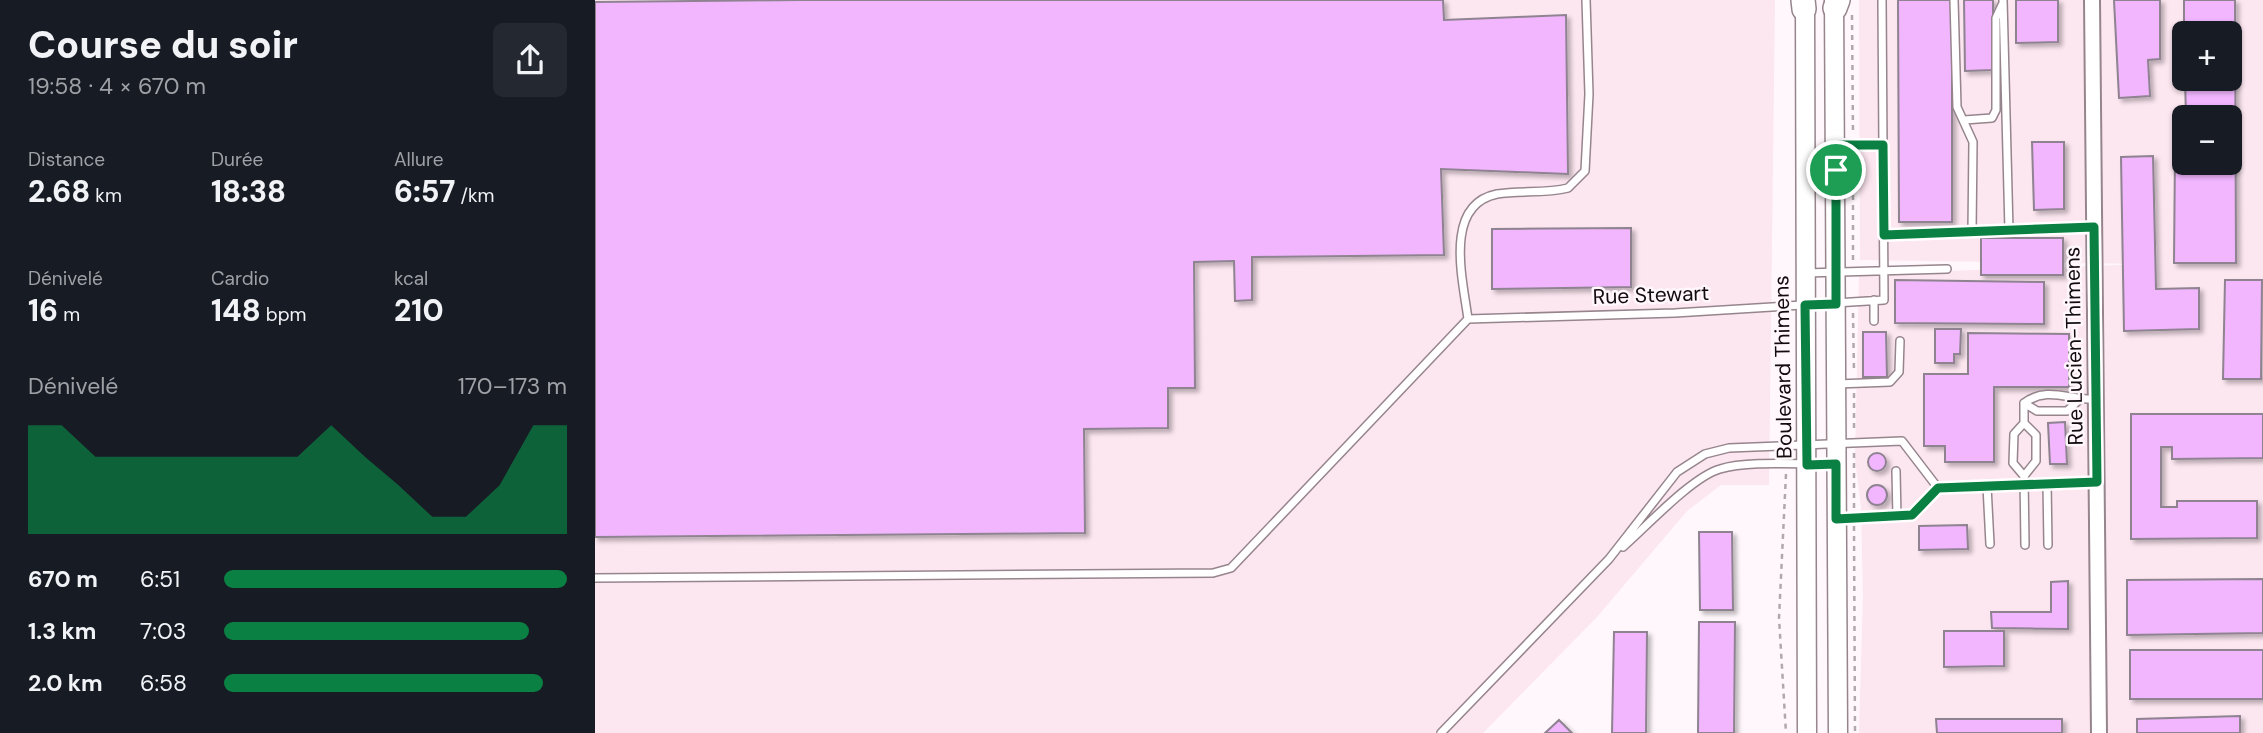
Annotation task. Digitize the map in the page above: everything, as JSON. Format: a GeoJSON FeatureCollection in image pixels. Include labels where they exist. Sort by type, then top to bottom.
{"type":"FeatureCollection","features":[{"type":"Feature","properties":{"kind":"street","name":"Rue Lucien-Thimens"},"geometry":{"type":"LineString","coordinates":[[2092,0],[2099,733]]}},
{"type":"Feature","properties":{"kind":"street","name":"Boulevard Thimens"},"geometry":{"type":"LineString","coordinates":[[1804,3],[1807,733]]}},
{"type":"Feature","properties":{"kind":"street"},"geometry":{"type":"LineString","coordinates":[[1838,733],[1836,384],[1844,305],[1836,272],[1840,5]]}},
{"type":"Feature","properties":{"kind":"lane"},"geometry":{"type":"LineString","coordinates":[[595,578],[1213,573],[1231,568],[1468,319],[1462,227],[1472,206],[1497,194],[1568,188],[1585,171],[1589,94],[1585,0]]}},
{"type":"Feature","properties":{"kind":"lane"},"geometry":{"type":"LineString","coordinates":[[1874,321],[1874,300],[1884,300],[1882,0]]}},
{"type":"Feature","properties":{"kind":"lane"},"geometry":{"type":"LineString","coordinates":[[1954,0],[1957,107],[1973,142],[1972,232]]}},
{"type":"Feature","properties":{"kind":"lane"},"geometry":{"type":"LineString","coordinates":[[1964,120],[1992,118],[1996,110],[1996,18],[2003,1]]}},
{"type":"Feature","properties":{"kind":"lane"},"geometry":{"type":"LineString","coordinates":[[2003,1],[2009,230]]}},
{"type":"Feature","properties":{"kind":"lane"},"geometry":{"type":"LineString","coordinates":[[1836,145],[1883,145]]}},
{"type":"Feature","properties":{"kind":"lane"},"geometry":{"type":"LineString","coordinates":[[1884,235],[2094,227]]}},
{"type":"Feature","properties":{"kind":"lane"},"geometry":{"type":"LineString","coordinates":[[1804,272],[1947,269]]}},
{"type":"Feature","properties":{"kind":"lane","name":"Rue Stewart"},"geometry":{"type":"LineString","coordinates":[[1468,319],[1844,305],[1874,300]]}},
{"type":"Feature","properties":{"kind":"lane"},"geometry":{"type":"LineString","coordinates":[[1836,384],[1890,383],[1899,372],[1900,341]]}},
{"type":"Feature","properties":{"kind":"lane"},"geometry":{"type":"LineString","coordinates":[[2024,403],[2037,394],[2066,393],[2079,400],[2096,399]]}},
{"type":"Feature","properties":{"kind":"lane"},"geometry":{"type":"LineString","coordinates":[[2024,403],[2037,411],[2067,411],[2079,400]]}},
{"type":"Feature","properties":{"kind":"lane"},"geometry":{"type":"LineString","coordinates":[[2024,403],[2024,423],[2014,433],[2013,463],[2024,480],[2025,545]]}},
{"type":"Feature","properties":{"kind":"lane"},"geometry":{"type":"LineString","coordinates":[[2024,423],[2036,435],[2036,461],[2024,480]]}},
{"type":"Feature","properties":{"kind":"lane"},"geometry":{"type":"LineString","coordinates":[[1609,559],[1677,472],[1697,458],[1729,448],[1902,441],[1938,488]]}},
{"type":"Feature","properties":{"kind":"lane"},"geometry":{"type":"LineString","coordinates":[[1441,733],[1609,559],[1698,480],[1713,471],[1735,466],[1836,464]]}},
{"type":"Feature","properties":{"kind":"lane"},"geometry":{"type":"LineString","coordinates":[[1896,471],[1897,517]]}},
{"type":"Feature","properties":{"kind":"lane"},"geometry":{"type":"LineString","coordinates":[[1836,519],[1912,515],[1938,488],[1987,486],[2024,480],[2047,483],[2097,482]]}},
{"type":"Feature","properties":{"kind":"lane"},"geometry":{"type":"LineString","coordinates":[[2047,483],[2048,545]]}},
{"type":"Feature","properties":{"kind":"lane"},"geometry":{"type":"LineString","coordinates":[[1987,486],[1990,544]]}},
{"type":"Feature","properties":{"kind":"path"},"geometry":{"type":"LineString","coordinates":[[1840,5],[1853,133]]}},
{"type":"Feature","properties":{"kind":"path"},"geometry":{"type":"LineString","coordinates":[[1853,156],[1853,261]]}},
{"type":"Feature","properties":{"kind":"path"},"geometry":{"type":"LineString","coordinates":[[1844,305],[1854,375]]}},
{"type":"Feature","properties":{"kind":"path"},"geometry":{"type":"LineString","coordinates":[[1854,392],[1854,433]]}},
{"type":"Feature","properties":{"kind":"path"},"geometry":{"type":"LineString","coordinates":[[1854,457],[1854,508]]}},
{"type":"Feature","properties":{"kind":"path","name":"Boulevard Thimens"},"geometry":{"type":"LineString","coordinates":[[1784,484],[1779,629],[1786,733]]}},
{"type":"Feature","properties":{"kind":"path"},"geometry":{"type":"LineString","coordinates":[[1854,533],[1855,733]]}},
{"type":"Feature","properties":{"kind":"shaded area"},"geometry":{"type":"Polygon","coordinates":[[[595,0],[1775,0],[1769,485],[1721,485],[1687,511],[1597,617],[1483,733],[595,733],[595,0]]]}},
{"type":"Feature","properties":{"kind":"shaded area"},"geometry":{"type":"Polygon","coordinates":[[[1859,0],[2263,0],[2263,733],[1859,733],[1863,596],[1861,507],[1855,459],[1859,274],[2149,264],[1860,260],[1859,0]]]}},
{"type":"Feature","properties":{"kind":"building"},"geometry":{"type":"Polygon","coordinates":[[[1443,0],[1444,20],[1566,15],[1568,174],[1441,169],[1444,255],[1252,257],[1252,300],[1235,301],[1234,261],[1194,262],[1195,388],[1168,388],[1168,428],[1084,429],[1085,533],[595,537],[595,2],[1443,0]]]}},
{"type":"Feature","properties":{"kind":"building"},"geometry":{"type":"Polygon","coordinates":[[[1898,0],[1952,0],[1952,222],[1899,222],[1898,0]]]}},
{"type":"Feature","properties":{"kind":"building"},"geometry":{"type":"Polygon","coordinates":[[[1964,0],[1993,0],[1993,70],[1965,71],[1964,0]]]}},
{"type":"Feature","properties":{"kind":"building"},"geometry":{"type":"Polygon","coordinates":[[[2016,0],[2058,0],[2058,42],[2016,43],[2016,0]]]}},
{"type":"Feature","properties":{"kind":"building"},"geometry":{"type":"Polygon","coordinates":[[[2114,0],[2160,0],[2160,59],[2148,60],[2150,96],[2119,98],[2114,0]]]}},
{"type":"Feature","properties":{"kind":"building"},"geometry":{"type":"Polygon","coordinates":[[[2184,0],[2235,0],[2235,21],[2184,21],[2184,0]]]}},
{"type":"Feature","properties":{"kind":"building"},"geometry":{"type":"Polygon","coordinates":[[[2185,91],[2235,91],[2235,105],[2186,105],[2185,91]]]}},
{"type":"Feature","properties":{"kind":"building"},"geometry":{"type":"Polygon","coordinates":[[[2032,142],[2064,142],[2064,209],[2034,210],[2032,142]]]}},
{"type":"Feature","properties":{"kind":"building"},"geometry":{"type":"Polygon","coordinates":[[[2153,156],[2156,289],[2199,288],[2199,329],[2124,331],[2121,157],[2153,156]]]}},
{"type":"Feature","properties":{"kind":"building"},"geometry":{"type":"Polygon","coordinates":[[[2175,175],[2236,175],[2236,263],[2174,263],[2175,175]]]}},
{"type":"Feature","properties":{"kind":"building"},"geometry":{"type":"Polygon","coordinates":[[[1631,228],[1631,287],[1492,289],[1492,229],[1631,228]]]}},
{"type":"Feature","properties":{"kind":"building"},"geometry":{"type":"Polygon","coordinates":[[[1981,238],[2063,238],[2063,275],[1981,275],[1981,238]]]}},
{"type":"Feature","properties":{"kind":"building"},"geometry":{"type":"Polygon","coordinates":[[[1895,280],[2044,282],[2044,324],[1895,323],[1895,280]]]}},
{"type":"Feature","properties":{"kind":"building"},"geometry":{"type":"Polygon","coordinates":[[[2225,280],[2262,280],[2261,379],[2223,379],[2225,280]]]}},
{"type":"Feature","properties":{"kind":"building"},"geometry":{"type":"Polygon","coordinates":[[[1935,329],[1961,329],[1960,354],[1954,354],[1954,363],[1935,363],[1935,329]]]}},
{"type":"Feature","properties":{"kind":"building"},"geometry":{"type":"Polygon","coordinates":[[[1863,332],[1886,332],[1887,377],[1863,377],[1863,332]]]}},
{"type":"Feature","properties":{"kind":"building"},"geometry":{"type":"Polygon","coordinates":[[[1968,333],[2069,334],[2069,387],[1994,387],[1994,462],[1945,462],[1945,446],[1924,446],[1924,374],[1968,374],[1968,333]]]}},
{"type":"Feature","properties":{"kind":"building"},"geometry":{"type":"Polygon","coordinates":[[[2131,414],[2263,414],[2263,458],[2172,459],[2172,447],[2161,447],[2161,507],[2177,507],[2177,501],[2257,501],[2257,538],[2131,539],[2131,414]]]}},
{"type":"Feature","properties":{"kind":"building"},"geometry":{"type":"Polygon","coordinates":[[[2065,422],[2067,464],[2050,464],[2048,423],[2065,422]]]}},
{"type":"Feature","properties":{"kind":"building"},"geometry":{"type":"Polygon","coordinates":[[[1873,453],[1881,453],[1886,462],[1884,469],[1873,471],[1868,466],[1868,458],[1873,453]]]}},
{"type":"Feature","properties":{"kind":"building"},"geometry":{"type":"Polygon","coordinates":[[[1877,485],[1884,488],[1887,495],[1884,502],[1877,505],[1870,502],[1867,495],[1870,488],[1877,485]]]}},
{"type":"Feature","properties":{"kind":"building"},"geometry":{"type":"Polygon","coordinates":[[[1967,525],[1968,549],[1919,550],[1919,526],[1967,525]]]}},
{"type":"Feature","properties":{"kind":"building"},"geometry":{"type":"Polygon","coordinates":[[[1699,532],[1732,532],[1733,610],[1700,610],[1699,532]]]}},
{"type":"Feature","properties":{"kind":"building"},"geometry":{"type":"Polygon","coordinates":[[[2263,579],[2263,633],[2127,635],[2127,580],[2263,579]]]}},
{"type":"Feature","properties":{"kind":"building"},"geometry":{"type":"Polygon","coordinates":[[[2068,581],[2068,629],[1992,628],[1991,612],[2051,612],[2051,582],[2068,581]]]}},
{"type":"Feature","properties":{"kind":"building"},"geometry":{"type":"Polygon","coordinates":[[[1699,622],[1735,622],[1734,733],[1698,733],[1699,622]]]}},
{"type":"Feature","properties":{"kind":"building"},"geometry":{"type":"Polygon","coordinates":[[[1944,631],[2004,631],[2004,666],[1944,667],[1944,631]]]}},
{"type":"Feature","properties":{"kind":"building"},"geometry":{"type":"Polygon","coordinates":[[[1614,632],[1647,632],[1646,733],[1612,733],[1614,632]]]}},
{"type":"Feature","properties":{"kind":"building"},"geometry":{"type":"Polygon","coordinates":[[[2130,650],[2263,650],[2263,699],[2130,699],[2130,650]]]}},
{"type":"Feature","properties":{"kind":"building"},"geometry":{"type":"Polygon","coordinates":[[[2240,716],[2240,733],[2137,733],[2137,719],[2240,716]]]}},
{"type":"Feature","properties":{"kind":"building"},"geometry":{"type":"Polygon","coordinates":[[[1936,719],[2062,719],[2062,733],[1937,733],[1936,719]]]}},
{"type":"Feature","properties":{"kind":"building"},"geometry":{"type":"Polygon","coordinates":[[[1559,720],[1572,733],[1545,733],[1559,720]]]}},
{"type":"Feature","properties":{"kind":"route"},"geometry":{"type":"LineString","coordinates":[[1836,145],[1883,145],[1884,235],[2094,227],[2097,482],[1938,488],[1912,515],[1836,519],[1836,464],[1807,465],[1805,305],[1836,304],[1836,170],[1836,145]]}}]}
